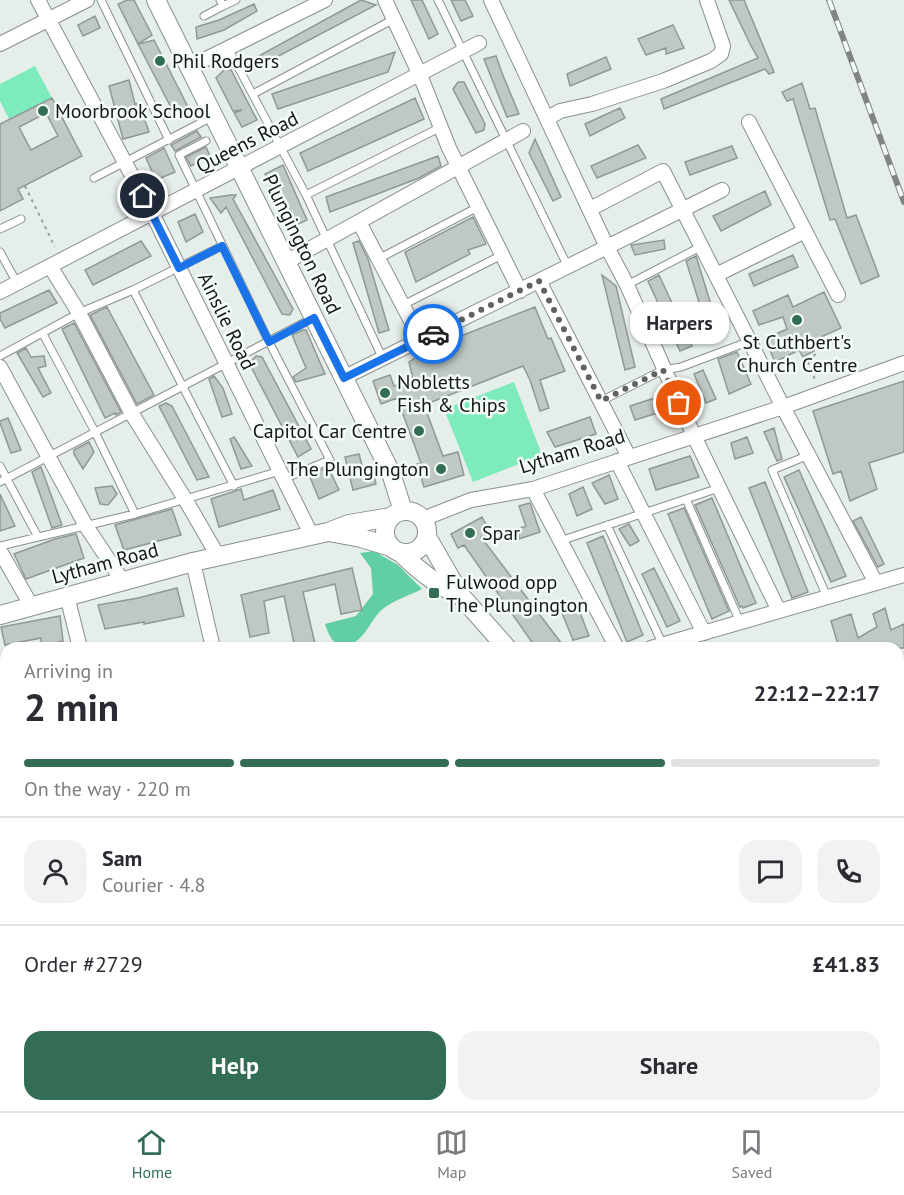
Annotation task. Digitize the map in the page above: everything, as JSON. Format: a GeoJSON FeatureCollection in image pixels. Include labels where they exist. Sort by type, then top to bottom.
{"type":"FeatureCollection","features":[{"type":"Feature","properties":{"kind":"street","name":"Ainslie Road"},"geometry":{"type":"LineString","coordinates":[[38,0],[152,213],[282,475],[320,533]]}},
{"type":"Feature","properties":{"kind":"street"},"geometry":{"type":"LineString","coordinates":[[0,44],[87,0]]}},
{"type":"Feature","properties":{"kind":"street","name":"Plungington Road"},"geometry":{"type":"LineString","coordinates":[[156,0],[391,473],[397,514]]}},
{"type":"Feature","properties":{"kind":"street"},"geometry":{"type":"LineString","coordinates":[[291,0],[298,14]]}},
{"type":"Feature","properties":{"kind":"street"},"geometry":{"type":"LineString","coordinates":[[190,67],[325,0]]}},
{"type":"Feature","properties":{"kind":"street"},"geometry":{"type":"LineString","coordinates":[[385,0],[459,167],[520,291]]}},
{"type":"Feature","properties":{"kind":"street"},"geometry":{"type":"LineString","coordinates":[[490,0],[627,285],[694,436],[780,611]]}},
{"type":"Feature","properties":{"kind":"street"},"geometry":{"type":"LineString","coordinates":[[547,119],[560,111],[592,105],[663,81],[711,61],[721,54],[723,46],[707,0]]}},
{"type":"Feature","properties":{"kind":"street","name":"Queens Road"},"geometry":{"type":"LineString","coordinates":[[0,292],[479,43]]}},
{"type":"Feature","properties":{"kind":"street"},"geometry":{"type":"LineString","coordinates":[[749,122],[838,295]]}},
{"type":"Feature","properties":{"kind":"street"},"geometry":{"type":"LineString","coordinates":[[286,262],[523,131]]}},
{"type":"Feature","properties":{"kind":"street"},"geometry":{"type":"LineString","coordinates":[[590,209],[663,171],[876,583]]}},
{"type":"Feature","properties":{"kind":"street"},"geometry":{"type":"LineString","coordinates":[[344,378],[722,190]]}},
{"type":"Feature","properties":{"kind":"street"},"geometry":{"type":"LineString","coordinates":[[359,222],[421,340]]}},
{"type":"Feature","properties":{"kind":"street"},"geometry":{"type":"LineString","coordinates":[[716,275],[806,231]]}},
{"type":"Feature","properties":{"kind":"street"},"geometry":{"type":"LineString","coordinates":[[56,263],[79,313],[132,414],[218,556]]}},
{"type":"Feature","properties":{"kind":"street"},"geometry":{"type":"LineString","coordinates":[[539,281],[601,401],[644,513],[704,633]]}},
{"type":"Feature","properties":{"kind":"street","name":"Lytham Road"},"geometry":{"type":"LineString","coordinates":[[426,529],[428,517],[471,501],[533,489],[783,407],[904,363]]}},
{"type":"Feature","properties":{"kind":"street"},"geometry":{"type":"LineString","coordinates":[[0,367],[86,526],[122,580]]}},
{"type":"Feature","properties":{"kind":"street"},"geometry":{"type":"LineString","coordinates":[[533,489],[614,642]]}},
{"type":"Feature","properties":{"kind":"street"},"geometry":{"type":"LineString","coordinates":[[461,596],[441,587],[395,550],[385,537],[384,528],[397,514],[419,515],[461,596],[497,642]]}},
{"type":"Feature","properties":{"kind":"street","name":"Lytham Road"},"geometry":{"type":"LineString","coordinates":[[0,615],[192,562],[397,514]]}},
{"type":"Feature","properties":{"kind":"street"},"geometry":{"type":"LineString","coordinates":[[395,550],[418,550],[424,544],[426,529]]}},
{"type":"Feature","properties":{"kind":"street","name":"Lytham Road"},"geometry":{"type":"LineString","coordinates":[[320,533],[361,538],[395,550]]}},
{"type":"Feature","properties":{"kind":"street"},"geometry":{"type":"LineString","coordinates":[[0,548],[32,607]]}},
{"type":"Feature","properties":{"kind":"street"},"geometry":{"type":"LineString","coordinates":[[192,562],[212,642]]}},
{"type":"Feature","properties":{"kind":"street"},"geometry":{"type":"LineString","coordinates":[[671,642],[904,575]]}},
{"type":"Feature","properties":{"kind":"street"},"geometry":{"type":"LineString","coordinates":[[67,596],[78,642]]}},
{"type":"Feature","properties":{"kind":"lane"},"geometry":{"type":"LineString","coordinates":[[101,0],[169,140]]}},
{"type":"Feature","properties":{"kind":"lane"},"geometry":{"type":"LineString","coordinates":[[204,16],[222,3],[236,0]]}},
{"type":"Feature","properties":{"kind":"lane"},"geometry":{"type":"LineString","coordinates":[[438,0],[568,267]]}},
{"type":"Feature","properties":{"kind":"lane"},"geometry":{"type":"LineString","coordinates":[[253,94],[394,19]]}},
{"type":"Feature","properties":{"kind":"lane"},"geometry":{"type":"LineString","coordinates":[[228,48],[328,239],[383,359]]}},
{"type":"Feature","properties":{"kind":"lane"},"geometry":{"type":"LineString","coordinates":[[94,178],[214,116]]}},
{"type":"Feature","properties":{"kind":"lane"},"geometry":{"type":"LineString","coordinates":[[306,195],[441,127]]}},
{"type":"Feature","properties":{"kind":"lane"},"geometry":{"type":"LineString","coordinates":[[0,548],[282,475],[330,460],[269,342],[179,155],[206,141]]}},
{"type":"Feature","properties":{"kind":"lane"},"geometry":{"type":"LineString","coordinates":[[378,259],[478,207]]}},
{"type":"Feature","properties":{"kind":"lane"},"geometry":{"type":"LineString","coordinates":[[0,229],[21,219]]}},
{"type":"Feature","properties":{"kind":"lane"},"geometry":{"type":"LineString","coordinates":[[0,356],[79,313],[133,290],[222,246]]}},
{"type":"Feature","properties":{"kind":"lane"},"geometry":{"type":"LineString","coordinates":[[627,285],[702,246]]}},
{"type":"Feature","properties":{"kind":"lane"},"geometry":{"type":"LineString","coordinates":[[0,252],[17,284]]}},
{"type":"Feature","properties":{"kind":"lane"},"geometry":{"type":"LineString","coordinates":[[403,306],[502,255]]}},
{"type":"Feature","properties":{"kind":"lane"},"geometry":{"type":"LineString","coordinates":[[133,290],[234,486]]}},
{"type":"Feature","properties":{"kind":"lane"},"geometry":{"type":"LineString","coordinates":[[3,480],[314,318]]}},
{"type":"Feature","properties":{"kind":"lane"},"geometry":{"type":"LineString","coordinates":[[43,334],[135,514]]}},
{"type":"Feature","properties":{"kind":"lane"},"geometry":{"type":"LineString","coordinates":[[601,401],[663,370],[681,367],[750,341]]}},
{"type":"Feature","properties":{"kind":"lane"},"geometry":{"type":"LineString","coordinates":[[809,455],[772,470],[827,597]]}},
{"type":"Feature","properties":{"kind":"lane"},"geometry":{"type":"LineString","coordinates":[[0,466],[3,480],[38,537]]}},
{"type":"Feature","properties":{"kind":"lane"},"geometry":{"type":"LineString","coordinates":[[560,541],[719,488]]}},
{"type":"Feature","properties":{"kind":"lane"},"geometry":{"type":"LineString","coordinates":[[686,499],[740,622]]}},
{"type":"Feature","properties":{"kind":"lane"},"geometry":{"type":"LineString","coordinates":[[607,525],[655,642]]}},
{"type":"Feature","properties":{"kind":"path"},"geometry":{"type":"LineString","coordinates":[[25,186],[56,263]]}},
{"type":"Feature","properties":{"kind":"path"},"geometry":{"type":"LineString","coordinates":[[808,361],[820,350],[849,337]]}},
{"type":"Feature","properties":{"kind":"path"},"geometry":{"type":"LineString","coordinates":[[805,355],[821,393]]}},
{"type":"Feature","properties":{"kind":"green space"},"geometry":{"type":"Polygon","coordinates":[[[35,66],[52,98],[9,119],[0,101],[0,84],[35,66]]]}},
{"type":"Feature","properties":{"kind":"green space"},"geometry":{"type":"Polygon","coordinates":[[[514,382],[542,455],[473,482],[444,409],[514,382]]]}},
{"type":"Feature","properties":{"kind":"green space"},"geometry":{"type":"Polygon","coordinates":[[[374,551],[398,565],[422,589],[384,608],[355,642],[336,642],[325,624],[356,616],[373,594],[371,568],[360,553],[374,551]]]}},
{"type":"Feature","properties":{"kind":"building"},"geometry":{"type":"Polygon","coordinates":[[[134,0],[152,35],[138,44],[118,4],[134,0]]]}},
{"type":"Feature","properties":{"kind":"building"},"geometry":{"type":"Polygon","coordinates":[[[361,0],[376,5],[250,71],[246,63],[361,0]]]}},
{"type":"Feature","properties":{"kind":"building"},"geometry":{"type":"Polygon","coordinates":[[[411,0],[422,0],[438,34],[429,39],[411,0]]]}},
{"type":"Feature","properties":{"kind":"building"},"geometry":{"type":"Polygon","coordinates":[[[451,0],[465,0],[473,16],[461,21],[451,0]]]}},
{"type":"Feature","properties":{"kind":"building"},"geometry":{"type":"Polygon","coordinates":[[[729,0],[744,0],[774,72],[769,74],[765,69],[664,109],[661,99],[758,58],[729,0]]]}},
{"type":"Feature","properties":{"kind":"building"},"geometry":{"type":"Polygon","coordinates":[[[254,4],[257,11],[224,30],[197,39],[196,27],[219,20],[254,4]]]}},
{"type":"Feature","properties":{"kind":"building"},"geometry":{"type":"Polygon","coordinates":[[[95,16],[100,28],[83,36],[78,25],[95,16]]]}},
{"type":"Feature","properties":{"kind":"building"},"geometry":{"type":"Polygon","coordinates":[[[673,25],[684,48],[666,54],[666,48],[646,55],[638,39],[673,25]]]}},
{"type":"Feature","properties":{"kind":"building"},"geometry":{"type":"Polygon","coordinates":[[[154,40],[189,109],[186,116],[176,117],[138,44],[154,40]]]}},
{"type":"Feature","properties":{"kind":"building"},"geometry":{"type":"Polygon","coordinates":[[[395,52],[388,72],[278,109],[272,94],[395,52]]]}},
{"type":"Feature","properties":{"kind":"building"},"geometry":{"type":"Polygon","coordinates":[[[496,56],[519,114],[507,117],[484,59],[496,56]]]}},
{"type":"Feature","properties":{"kind":"building"},"geometry":{"type":"Polygon","coordinates":[[[606,57],[611,69],[570,86],[567,74],[606,57]]]}},
{"type":"Feature","properties":{"kind":"building"},"geometry":{"type":"Polygon","coordinates":[[[225,69],[231,70],[257,120],[242,127],[234,113],[242,110],[233,111],[216,78],[225,69]]]}},
{"type":"Feature","properties":{"kind":"building"},"geometry":{"type":"Polygon","coordinates":[[[129,80],[135,104],[139,103],[149,132],[123,139],[109,86],[129,80]]]}},
{"type":"Feature","properties":{"kind":"building"},"geometry":{"type":"Polygon","coordinates":[[[458,82],[464,82],[485,124],[484,130],[476,133],[453,89],[458,82]]]}},
{"type":"Feature","properties":{"kind":"building"},"geometry":{"type":"Polygon","coordinates":[[[802,83],[810,109],[815,108],[847,218],[856,215],[879,276],[861,284],[835,219],[830,220],[793,99],[787,101],[782,92],[802,83]]]}},
{"type":"Feature","properties":{"kind":"building","name":"Moorbrook School"},"geometry":{"type":"Polygon","coordinates":[[[52,98],[82,156],[18,189],[23,199],[0,211],[0,124],[52,98]],[[46,113],[19,127],[31,150],[58,136],[46,113]]]}},
{"type":"Feature","properties":{"kind":"building"},"geometry":{"type":"Polygon","coordinates":[[[415,98],[424,119],[308,171],[300,153],[415,98]]]}},
{"type":"Feature","properties":{"kind":"building"},"geometry":{"type":"Polygon","coordinates":[[[620,108],[625,118],[590,136],[585,124],[620,108]]]}},
{"type":"Feature","properties":{"kind":"building"},"geometry":{"type":"Polygon","coordinates":[[[197,131],[201,137],[175,151],[171,145],[197,131]]]}},
{"type":"Feature","properties":{"kind":"building"},"geometry":{"type":"Polygon","coordinates":[[[535,139],[561,197],[553,201],[529,153],[535,139]]]}},
{"type":"Feature","properties":{"kind":"building"},"geometry":{"type":"Polygon","coordinates":[[[638,145],[646,158],[597,178],[591,166],[638,145]]]}},
{"type":"Feature","properties":{"kind":"building"},"geometry":{"type":"Polygon","coordinates":[[[732,146],[737,158],[690,175],[685,162],[732,146]]]}},
{"type":"Feature","properties":{"kind":"building"},"geometry":{"type":"Polygon","coordinates":[[[206,147],[210,156],[191,166],[186,157],[206,147]]]}},
{"type":"Feature","properties":{"kind":"building"},"geometry":{"type":"Polygon","coordinates":[[[164,148],[175,172],[156,180],[146,158],[164,148]]]}},
{"type":"Feature","properties":{"kind":"building"},"geometry":{"type":"Polygon","coordinates":[[[438,156],[441,166],[419,178],[330,212],[326,197],[438,156]]]}},
{"type":"Feature","properties":{"kind":"building"},"geometry":{"type":"Polygon","coordinates":[[[283,165],[307,220],[290,228],[265,174],[283,165]]]}},
{"type":"Feature","properties":{"kind":"building"},"geometry":{"type":"Polygon","coordinates":[[[765,191],[771,205],[721,231],[713,216],[765,191]]]}},
{"type":"Feature","properties":{"kind":"building"},"geometry":{"type":"Polygon","coordinates":[[[236,195],[233,199],[293,309],[290,315],[282,314],[226,207],[221,213],[210,198],[236,195]]]}},
{"type":"Feature","properties":{"kind":"building"},"geometry":{"type":"Polygon","coordinates":[[[195,214],[203,232],[186,242],[178,222],[195,214]]]}},
{"type":"Feature","properties":{"kind":"building"},"geometry":{"type":"Polygon","coordinates":[[[473,217],[486,244],[468,250],[470,254],[416,282],[405,252],[473,217]]]}},
{"type":"Feature","properties":{"kind":"building"},"geometry":{"type":"Polygon","coordinates":[[[664,240],[665,249],[635,255],[631,245],[664,240]]]}},
{"type":"Feature","properties":{"kind":"building"},"geometry":{"type":"Polygon","coordinates":[[[141,241],[151,256],[93,285],[85,270],[141,241]]]}},
{"type":"Feature","properties":{"kind":"building"},"geometry":{"type":"Polygon","coordinates":[[[359,241],[368,259],[389,330],[379,333],[353,243],[359,241]]]}},
{"type":"Feature","properties":{"kind":"building"},"geometry":{"type":"Polygon","coordinates":[[[793,255],[798,267],[754,286],[749,274],[793,255]]]}},
{"type":"Feature","properties":{"kind":"building"},"geometry":{"type":"Polygon","coordinates":[[[696,256],[721,337],[711,340],[686,261],[696,256]]]}},
{"type":"Feature","properties":{"kind":"building"},"geometry":{"type":"Polygon","coordinates":[[[602,275],[616,286],[635,367],[625,370],[602,275]]]}},
{"type":"Feature","properties":{"kind":"building"},"geometry":{"type":"Polygon","coordinates":[[[659,275],[692,346],[680,351],[648,281],[659,275]]]}},
{"type":"Feature","properties":{"kind":"building"},"geometry":{"type":"Polygon","coordinates":[[[49,290],[57,303],[5,328],[0,319],[0,313],[49,290]]]}},
{"type":"Feature","properties":{"kind":"building","name":"St Cuthbert's Church Centre"},"geometry":{"type":"Polygon","coordinates":[[[824,292],[841,328],[810,342],[814,351],[803,357],[799,350],[775,362],[765,339],[787,329],[783,317],[759,325],[753,311],[788,295],[793,307],[824,292]]]}},
{"type":"Feature","properties":{"kind":"building"},"geometry":{"type":"Polygon","coordinates":[[[107,307],[154,395],[137,404],[90,315],[107,307]]]}},
{"type":"Feature","properties":{"kind":"building"},"geometry":{"type":"Polygon","coordinates":[[[535,307],[548,339],[551,338],[565,371],[540,380],[549,408],[540,411],[523,366],[424,405],[443,456],[458,452],[464,475],[424,487],[417,464],[421,463],[397,398],[381,404],[373,381],[390,375],[394,386],[413,379],[409,362],[430,348],[535,307]]]}},
{"type":"Feature","properties":{"kind":"building"},"geometry":{"type":"Polygon","coordinates":[[[74,323],[121,412],[116,415],[115,413],[105,418],[62,329],[74,323]]]}},
{"type":"Feature","properties":{"kind":"building"},"geometry":{"type":"Polygon","coordinates":[[[306,330],[325,374],[296,382],[293,377],[306,368],[292,335],[306,330]]]}},
{"type":"Feature","properties":{"kind":"building"},"geometry":{"type":"Polygon","coordinates":[[[26,348],[31,357],[44,356],[46,366],[38,368],[51,393],[43,397],[17,353],[26,348]]]}},
{"type":"Feature","properties":{"kind":"building"},"geometry":{"type":"Polygon","coordinates":[[[737,352],[751,384],[729,394],[718,359],[737,352]]]}},
{"type":"Feature","properties":{"kind":"building"},"geometry":{"type":"Polygon","coordinates":[[[256,356],[262,357],[311,449],[298,457],[249,363],[256,356]]]}},
{"type":"Feature","properties":{"kind":"building"},"geometry":{"type":"Polygon","coordinates":[[[703,370],[716,399],[706,403],[694,374],[703,370]]]}},
{"type":"Feature","properties":{"kind":"building"},"geometry":{"type":"Polygon","coordinates":[[[214,376],[223,388],[232,414],[222,417],[209,379],[214,376]]]}},
{"type":"Feature","properties":{"kind":"building"},"geometry":{"type":"Polygon","coordinates":[[[904,381],[904,452],[869,463],[877,489],[850,501],[841,471],[833,474],[813,411],[904,381]]]}},
{"type":"Feature","properties":{"kind":"building"},"geometry":{"type":"Polygon","coordinates":[[[661,396],[667,410],[635,420],[630,406],[661,396]]]}},
{"type":"Feature","properties":{"kind":"building"},"geometry":{"type":"Polygon","coordinates":[[[166,403],[172,406],[209,477],[197,480],[159,406],[166,403]]]}},
{"type":"Feature","properties":{"kind":"building"},"geometry":{"type":"Polygon","coordinates":[[[590,417],[596,434],[555,447],[547,432],[590,417]]]}},
{"type":"Feature","properties":{"kind":"building"},"geometry":{"type":"Polygon","coordinates":[[[8,418],[21,450],[11,453],[0,423],[8,418]]]}},
{"type":"Feature","properties":{"kind":"building"},"geometry":{"type":"Polygon","coordinates":[[[774,428],[782,459],[777,461],[764,432],[774,428]]]}},
{"type":"Feature","properties":{"kind":"building"},"geometry":{"type":"Polygon","coordinates":[[[234,437],[252,466],[241,469],[230,439],[234,437]]]}},
{"type":"Feature","properties":{"kind":"building"},"geometry":{"type":"Polygon","coordinates":[[[747,437],[753,453],[735,459],[731,443],[747,437]]]}},
{"type":"Feature","properties":{"kind":"building"},"geometry":{"type":"Polygon","coordinates":[[[89,442],[94,452],[83,469],[74,450],[89,442]]]}},
{"type":"Feature","properties":{"kind":"building"},"geometry":{"type":"Polygon","coordinates":[[[359,454],[363,469],[372,468],[376,484],[353,490],[345,457],[359,454]]]}},
{"type":"Feature","properties":{"kind":"building"},"geometry":{"type":"Polygon","coordinates":[[[690,456],[699,477],[656,490],[649,469],[690,456]]]}},
{"type":"Feature","properties":{"kind":"building"},"geometry":{"type":"Polygon","coordinates":[[[41,467],[62,525],[52,528],[32,472],[41,467]]]}},
{"type":"Feature","properties":{"kind":"building"},"geometry":{"type":"Polygon","coordinates":[[[328,467],[339,490],[319,499],[309,475],[328,467]]]}},
{"type":"Feature","properties":{"kind":"building"},"geometry":{"type":"Polygon","coordinates":[[[799,470],[846,576],[831,582],[784,477],[799,470]]]}},
{"type":"Feature","properties":{"kind":"building"},"geometry":{"type":"Polygon","coordinates":[[[609,475],[618,499],[605,504],[592,483],[609,475]]]}},
{"type":"Feature","properties":{"kind":"building"},"geometry":{"type":"Polygon","coordinates":[[[765,482],[808,592],[792,598],[749,488],[765,482]]]}},
{"type":"Feature","properties":{"kind":"building"},"geometry":{"type":"Polygon","coordinates":[[[112,486],[117,494],[108,505],[100,504],[95,488],[112,486]]]}},
{"type":"Feature","properties":{"kind":"building"},"geometry":{"type":"Polygon","coordinates":[[[583,487],[592,509],[577,516],[569,494],[583,487]]]}},
{"type":"Feature","properties":{"kind":"building"},"geometry":{"type":"Polygon","coordinates":[[[241,489],[244,500],[273,490],[280,509],[219,527],[211,499],[241,489]]]}},
{"type":"Feature","properties":{"kind":"building"},"geometry":{"type":"Polygon","coordinates":[[[0,494],[15,526],[0,531],[0,494]]]}},
{"type":"Feature","properties":{"kind":"building"},"geometry":{"type":"Polygon","coordinates":[[[712,498],[756,603],[743,608],[740,607],[695,505],[712,498]]]}},
{"type":"Feature","properties":{"kind":"building"},"geometry":{"type":"Polygon","coordinates":[[[530,503],[540,532],[519,539],[518,529],[526,526],[519,506],[530,503]]]}},
{"type":"Feature","properties":{"kind":"building"},"geometry":{"type":"Polygon","coordinates":[[[684,508],[729,611],[712,619],[668,514],[684,508]]]}},
{"type":"Feature","properties":{"kind":"building"},"geometry":{"type":"Polygon","coordinates":[[[172,509],[181,535],[124,550],[115,525],[172,509]]]}},
{"type":"Feature","properties":{"kind":"building"},"geometry":{"type":"Polygon","coordinates":[[[482,517],[490,532],[481,537],[560,642],[532,642],[464,545],[458,548],[451,534],[482,517]]]}},
{"type":"Feature","properties":{"kind":"building"},"geometry":{"type":"Polygon","coordinates":[[[861,517],[884,564],[878,567],[853,521],[861,517]]]}},
{"type":"Feature","properties":{"kind":"building"},"geometry":{"type":"Polygon","coordinates":[[[629,524],[639,541],[630,546],[619,529],[629,524]]]}},
{"type":"Feature","properties":{"kind":"building"},"geometry":{"type":"Polygon","coordinates":[[[76,534],[84,558],[26,579],[14,554],[76,534]]]}},
{"type":"Feature","properties":{"kind":"building"},"geometry":{"type":"Polygon","coordinates":[[[603,536],[643,635],[627,642],[587,543],[603,536]]]}},
{"type":"Feature","properties":{"kind":"building"},"geometry":{"type":"Polygon","coordinates":[[[352,568],[362,610],[341,614],[335,584],[303,592],[315,642],[294,642],[284,596],[264,601],[269,633],[250,637],[241,595],[352,568]]]}},
{"type":"Feature","properties":{"kind":"building"},"geometry":{"type":"Polygon","coordinates":[[[654,568],[680,621],[667,627],[642,574],[654,568]]]}},
{"type":"Feature","properties":{"kind":"building"},"geometry":{"type":"Polygon","coordinates":[[[177,588],[184,616],[105,629],[98,605],[177,588]]]}},
{"type":"Feature","properties":{"kind":"building"},"geometry":{"type":"Polygon","coordinates":[[[578,607],[589,636],[573,640],[562,613],[578,607]]]}},
{"type":"Feature","properties":{"kind":"building"},"geometry":{"type":"Polygon","coordinates":[[[885,608],[891,630],[904,624],[904,642],[837,642],[831,621],[851,614],[858,638],[877,627],[873,614],[885,608]]]}},
{"type":"Feature","properties":{"kind":"building"},"geometry":{"type":"Polygon","coordinates":[[[60,616],[63,641],[41,642],[41,638],[4,642],[1,627],[60,616]]]}},
{"type":"Feature","properties":{"kind":"railway"},"geometry":{"type":"LineString","coordinates":[[829,0],[904,202]]}},
{"type":"Feature","properties":{"kind":"way so far"},"geometry":{"type":"LineString","coordinates":[[433,334],[539,281],[601,401],[663,370],[679,403]]}},
{"type":"Feature","properties":{"kind":"place","name":"Phil Rodgers"},"geometry":{"type":"Point","coordinates":[160,61]}},
{"type":"Feature","properties":{"kind":"place","name":"Moorbrook School"},"geometry":{"type":"Point","coordinates":[43,111]}},
{"type":"Feature","properties":{"kind":"place","name":"St Cuthbert's Church Centre"},"geometry":{"type":"Point","coordinates":[797,320]}},
{"type":"Feature","properties":{"kind":"place","name":"Nobletts Fish & Chips"},"geometry":{"type":"Point","coordinates":[385,393]}},
{"type":"Feature","properties":{"kind":"place","name":"Harpers"},"geometry":{"type":"Point","coordinates":[679,403]}},
{"type":"Feature","properties":{"kind":"place","name":"Capitol Car Centre"},"geometry":{"type":"Point","coordinates":[419,431]}},
{"type":"Feature","properties":{"kind":"place","name":"The Plungington"},"geometry":{"type":"Point","coordinates":[441,469]}},
{"type":"Feature","properties":{"kind":"place","name":"Spar"},"geometry":{"type":"Point","coordinates":[470,533]}},
{"type":"Feature","properties":{"kind":"place","name":"Fulwood opp The Plungington"},"geometry":{"type":"Point","coordinates":[434,593]}},
{"type":"Feature","properties":{"kind":"route"},"geometry":{"type":"LineString","coordinates":[[143,196],[179,268],[222,246],[269,342],[314,318],[344,378],[433,334]]}}]}
